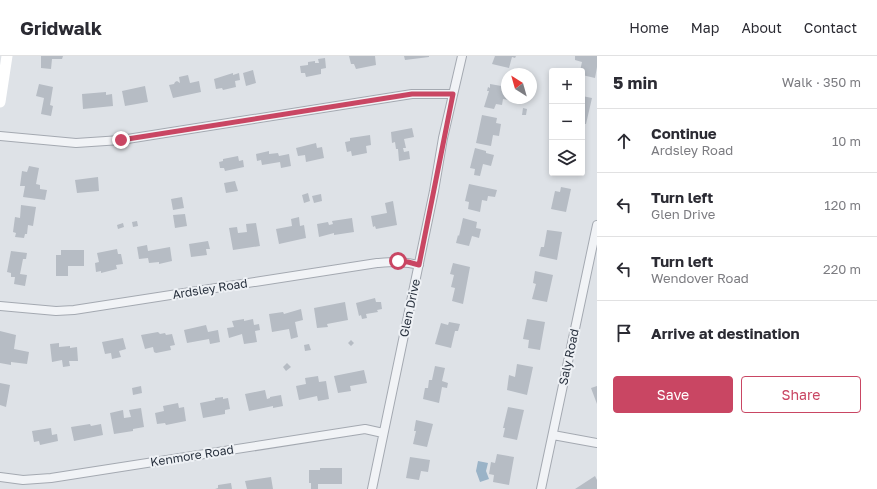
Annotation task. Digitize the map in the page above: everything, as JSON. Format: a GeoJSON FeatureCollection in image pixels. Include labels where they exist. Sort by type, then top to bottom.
{"type":"FeatureCollection","features":[{"type":"Feature","properties":{"kind":"street"},"geometry":{"type":"LineString","coordinates":[[0,102],[7,56]]}},
{"type":"Feature","properties":{"kind":"street","name":"Glen Drive"},"geometry":{"type":"LineString","coordinates":[[372,489],[462,56]]}},
{"type":"Feature","properties":{"kind":"street"},"geometry":{"type":"LineString","coordinates":[[0,136],[76,143],[114,141],[412,94],[453,94]]}},
{"type":"Feature","properties":{"kind":"street","name":"Saly Road"},"geometry":{"type":"LineString","coordinates":[[541,489],[597,225]]}},
{"type":"Feature","properties":{"kind":"street","name":"Ardsley Road"},"geometry":{"type":"LineString","coordinates":[[0,306],[56,311],[74,310],[377,263],[398,261],[419,265]]}},
{"type":"Feature","properties":{"kind":"street","name":"Kenmore Road"},"geometry":{"type":"LineString","coordinates":[[0,477],[23,480],[51,478],[365,429],[383,433]]}},
{"type":"Feature","properties":{"kind":"street"},"geometry":{"type":"LineString","coordinates":[[553,435],[597,443]]}},
{"type":"Feature","properties":{"kind":"water"},"geometry":{"type":"Polygon","coordinates":[[[478,461],[488,463],[486,471],[489,479],[480,482],[476,471],[478,461]]]}},
{"type":"Feature","properties":{"kind":"building"},"geometry":{"type":"Polygon","coordinates":[[[41,56],[63,56],[62,59],[52,59],[51,69],[41,68],[41,56]]]}},
{"type":"Feature","properties":{"kind":"building"},"geometry":{"type":"Polygon","coordinates":[[[349,56],[375,56],[376,65],[356,69],[354,64],[351,64],[349,56]]]}},
{"type":"Feature","properties":{"kind":"building"},"geometry":{"type":"Polygon","coordinates":[[[404,56],[429,56],[429,57],[405,60],[404,56]]]}},
{"type":"Feature","properties":{"kind":"building"},"geometry":{"type":"Polygon","coordinates":[[[495,56],[516,56],[515,58],[512,57],[509,68],[492,64],[495,56]]]}},
{"type":"Feature","properties":{"kind":"building"},"geometry":{"type":"Polygon","coordinates":[[[575,56],[597,56],[595,78],[585,76],[585,68],[581,68],[582,62],[575,60],[575,56]]]}},
{"type":"Feature","properties":{"kind":"building"},"geometry":{"type":"Polygon","coordinates":[[[325,58],[326,68],[321,69],[321,74],[306,77],[305,73],[301,73],[300,66],[308,65],[308,62],[315,61],[315,63],[319,63],[318,59],[325,58]]]}},
{"type":"Feature","properties":{"kind":"building"},"geometry":{"type":"Polygon","coordinates":[[[253,70],[256,83],[246,86],[243,73],[253,70]]]}},
{"type":"Feature","properties":{"kind":"building"},"geometry":{"type":"Polygon","coordinates":[[[233,73],[233,75],[239,73],[240,80],[235,81],[236,87],[223,90],[222,88],[216,89],[214,79],[233,73]]]}},
{"type":"Feature","properties":{"kind":"building"},"geometry":{"type":"Polygon","coordinates":[[[188,75],[190,83],[199,81],[201,92],[173,98],[169,85],[174,84],[177,81],[180,83],[179,77],[188,75]]]}},
{"type":"Feature","properties":{"kind":"building"},"geometry":{"type":"Polygon","coordinates":[[[39,84],[53,87],[50,105],[53,106],[51,116],[41,114],[44,98],[36,96],[39,84]]]}},
{"type":"Feature","properties":{"kind":"building"},"geometry":{"type":"Polygon","coordinates":[[[490,84],[501,86],[502,105],[496,104],[494,109],[484,107],[489,91],[487,91],[488,87],[490,88],[490,84]]]}},
{"type":"Feature","properties":{"kind":"building"},"geometry":{"type":"Polygon","coordinates":[[[145,86],[148,102],[125,106],[122,91],[145,86]]]}},
{"type":"Feature","properties":{"kind":"building"},"geometry":{"type":"Polygon","coordinates":[[[106,92],[106,95],[112,94],[113,106],[83,109],[82,94],[106,92]]]}},
{"type":"Feature","properties":{"kind":"building"},"geometry":{"type":"Polygon","coordinates":[[[585,97],[592,98],[585,124],[585,97]]]}},
{"type":"Feature","properties":{"kind":"building"},"geometry":{"type":"Polygon","coordinates":[[[523,108],[527,109],[526,115],[522,115],[523,108]]]}},
{"type":"Feature","properties":{"kind":"building"},"geometry":{"type":"Polygon","coordinates":[[[482,115],[497,118],[496,123],[501,124],[499,136],[493,135],[491,146],[476,143],[482,115]]]}},
{"type":"Feature","properties":{"kind":"building"},"geometry":{"type":"Polygon","coordinates":[[[412,128],[414,137],[404,139],[406,148],[403,148],[404,152],[409,151],[410,159],[399,161],[398,149],[396,149],[395,142],[392,143],[391,132],[412,128]]]}},
{"type":"Feature","properties":{"kind":"building"},"geometry":{"type":"Polygon","coordinates":[[[370,135],[371,145],[366,146],[367,153],[352,156],[351,151],[347,152],[345,142],[350,141],[350,138],[370,135]]]}},
{"type":"Feature","properties":{"kind":"building"},"geometry":{"type":"Polygon","coordinates":[[[316,143],[317,148],[322,147],[324,158],[306,162],[305,155],[298,156],[296,148],[316,143]]]}},
{"type":"Feature","properties":{"kind":"building"},"geometry":{"type":"Polygon","coordinates":[[[475,148],[494,155],[491,166],[483,164],[480,176],[474,175],[475,169],[470,168],[475,148]]]}},
{"type":"Feature","properties":{"kind":"building"},"geometry":{"type":"Polygon","coordinates":[[[269,151],[269,154],[278,153],[279,156],[289,154],[291,166],[281,168],[280,162],[262,165],[261,160],[257,161],[256,154],[269,151]]]}},
{"type":"Feature","properties":{"kind":"building"},"geometry":{"type":"Polygon","coordinates":[[[238,156],[239,161],[243,160],[244,167],[225,171],[224,168],[220,168],[219,162],[223,161],[223,159],[238,156]]]}},
{"type":"Feature","properties":{"kind":"building"},"geometry":{"type":"Polygon","coordinates":[[[29,166],[39,168],[36,184],[40,185],[40,189],[47,190],[45,200],[23,197],[25,186],[20,186],[22,171],[27,172],[29,166]]]}},
{"type":"Feature","properties":{"kind":"building"},"geometry":{"type":"Polygon","coordinates":[[[98,177],[99,191],[77,193],[75,180],[98,177]]]}},
{"type":"Feature","properties":{"kind":"building"},"geometry":{"type":"Polygon","coordinates":[[[235,181],[238,191],[226,193],[224,183],[235,181]]]}},
{"type":"Feature","properties":{"kind":"building"},"geometry":{"type":"Polygon","coordinates":[[[469,184],[497,190],[495,197],[488,196],[487,201],[482,200],[480,212],[468,209],[469,202],[465,201],[469,184]]]}},
{"type":"Feature","properties":{"kind":"building"},"geometry":{"type":"Polygon","coordinates":[[[561,187],[571,189],[566,212],[551,209],[555,191],[560,192],[561,187]]]}},
{"type":"Feature","properties":{"kind":"building"},"geometry":{"type":"Polygon","coordinates":[[[308,193],[310,201],[304,203],[302,195],[308,193]]]}},
{"type":"Feature","properties":{"kind":"building"},"geometry":{"type":"Polygon","coordinates":[[[321,194],[322,201],[314,203],[312,196],[321,194]]]}},
{"type":"Feature","properties":{"kind":"building"},"geometry":{"type":"Polygon","coordinates":[[[182,197],[184,208],[173,210],[171,199],[182,197]]]}},
{"type":"Feature","properties":{"kind":"building"},"geometry":{"type":"Polygon","coordinates":[[[393,201],[397,225],[376,229],[375,226],[373,227],[371,216],[387,213],[385,203],[393,201]]]}},
{"type":"Feature","properties":{"kind":"building"},"geometry":{"type":"Polygon","coordinates":[[[21,205],[36,207],[33,226],[28,225],[27,234],[25,234],[24,238],[15,237],[16,233],[13,232],[15,217],[20,218],[21,205]]]}},
{"type":"Feature","properties":{"kind":"building"},"geometry":{"type":"Polygon","coordinates":[[[185,214],[187,226],[175,228],[173,215],[185,214]]]}},
{"type":"Feature","properties":{"kind":"building"},"geometry":{"type":"Polygon","coordinates":[[[299,217],[300,226],[304,225],[306,238],[279,244],[276,229],[292,226],[291,219],[299,217]]]}},
{"type":"Feature","properties":{"kind":"building"},"geometry":{"type":"Polygon","coordinates":[[[352,218],[354,232],[334,235],[334,233],[319,237],[317,224],[328,222],[329,225],[333,224],[332,221],[352,218]]]}},
{"type":"Feature","properties":{"kind":"building"},"geometry":{"type":"Polygon","coordinates":[[[463,218],[477,222],[476,228],[481,229],[479,238],[472,236],[469,246],[456,243],[463,218]]]}},
{"type":"Feature","properties":{"kind":"building"},"geometry":{"type":"Polygon","coordinates":[[[137,221],[138,226],[133,227],[132,222],[137,221]]]}},
{"type":"Feature","properties":{"kind":"building"},"geometry":{"type":"Polygon","coordinates":[[[123,223],[124,227],[118,229],[117,225],[123,223]]]}},
{"type":"Feature","properties":{"kind":"building"},"geometry":{"type":"Polygon","coordinates":[[[256,223],[260,246],[233,250],[229,228],[237,227],[238,233],[247,232],[246,224],[256,223]]]}},
{"type":"Feature","properties":{"kind":"building"},"geometry":{"type":"Polygon","coordinates":[[[547,230],[562,232],[557,260],[539,256],[541,247],[544,247],[547,230]]]}},
{"type":"Feature","properties":{"kind":"building"},"geometry":{"type":"Polygon","coordinates":[[[208,241],[210,249],[206,249],[207,255],[191,257],[189,244],[208,241]]]}},
{"type":"Feature","properties":{"kind":"building"},"geometry":{"type":"Polygon","coordinates":[[[147,245],[148,251],[170,247],[172,261],[159,264],[159,262],[149,263],[148,258],[139,259],[137,247],[147,245]]]}},
{"type":"Feature","properties":{"kind":"building"},"geometry":{"type":"Polygon","coordinates":[[[117,249],[118,254],[121,254],[123,264],[116,265],[117,269],[101,273],[101,271],[96,272],[95,263],[99,262],[97,253],[117,249]]]}},
{"type":"Feature","properties":{"kind":"building"},"geometry":{"type":"Polygon","coordinates":[[[61,250],[84,250],[84,266],[68,266],[68,276],[56,276],[56,255],[61,255],[61,250]]]}},
{"type":"Feature","properties":{"kind":"building"},"geometry":{"type":"Polygon","coordinates":[[[11,251],[27,253],[26,259],[23,259],[20,274],[27,275],[25,286],[14,284],[15,277],[11,277],[11,273],[7,272],[11,251]]]}},
{"type":"Feature","properties":{"kind":"building"},"geometry":{"type":"Polygon","coordinates":[[[453,263],[470,267],[463,304],[452,301],[455,288],[451,287],[454,275],[450,274],[453,263]]]}},
{"type":"Feature","properties":{"kind":"building"},"geometry":{"type":"Polygon","coordinates":[[[535,271],[553,275],[547,302],[532,299],[536,284],[533,283],[535,271]]]}},
{"type":"Feature","properties":{"kind":"building"},"geometry":{"type":"Polygon","coordinates":[[[375,298],[376,302],[381,302],[382,309],[377,310],[378,312],[366,314],[367,318],[362,319],[361,315],[359,316],[356,303],[375,298]]]}},
{"type":"Feature","properties":{"kind":"building"},"geometry":{"type":"Polygon","coordinates":[[[345,302],[348,320],[327,324],[328,327],[317,328],[314,308],[345,302]]]}},
{"type":"Feature","properties":{"kind":"building"},"geometry":{"type":"Polygon","coordinates":[[[301,309],[303,320],[295,322],[298,337],[291,339],[289,329],[272,332],[269,314],[283,312],[284,314],[301,309]]]}},
{"type":"Feature","properties":{"kind":"building"},"geometry":{"type":"Polygon","coordinates":[[[244,319],[244,321],[253,319],[254,325],[259,324],[260,330],[255,331],[257,342],[244,344],[242,334],[229,338],[227,328],[234,327],[232,321],[244,319]]]}},
{"type":"Feature","properties":{"kind":"building"},"geometry":{"type":"Polygon","coordinates":[[[527,319],[545,322],[540,350],[528,348],[529,340],[523,339],[527,319]]]}},
{"type":"Feature","properties":{"kind":"building"},"geometry":{"type":"Polygon","coordinates":[[[449,322],[460,324],[458,331],[455,331],[451,348],[435,344],[441,323],[448,325],[449,322]]]}},
{"type":"Feature","properties":{"kind":"building"},"geometry":{"type":"Polygon","coordinates":[[[206,325],[208,332],[218,330],[220,342],[210,344],[209,339],[187,343],[184,330],[206,325]]]}},
{"type":"Feature","properties":{"kind":"building"},"geometry":{"type":"Polygon","coordinates":[[[0,331],[16,335],[14,349],[29,352],[27,364],[11,362],[11,365],[0,363],[0,331]]]}},
{"type":"Feature","properties":{"kind":"building"},"geometry":{"type":"Polygon","coordinates":[[[158,332],[160,334],[165,333],[166,335],[172,334],[175,345],[170,346],[171,350],[156,353],[154,352],[153,347],[145,349],[141,335],[158,332]]]}},
{"type":"Feature","properties":{"kind":"building"},"geometry":{"type":"Polygon","coordinates":[[[123,338],[126,349],[119,351],[121,357],[112,359],[111,353],[105,354],[102,342],[123,338]]]}},
{"type":"Feature","properties":{"kind":"building"},"geometry":{"type":"Polygon","coordinates":[[[351,340],[354,343],[351,346],[348,343],[351,340]]]}},
{"type":"Feature","properties":{"kind":"building"},"geometry":{"type":"Polygon","coordinates":[[[59,343],[59,347],[77,347],[78,361],[69,361],[70,366],[63,367],[62,360],[52,362],[50,344],[59,343]]]}},
{"type":"Feature","properties":{"kind":"building"},"geometry":{"type":"Polygon","coordinates":[[[309,344],[311,350],[305,351],[304,345],[309,344]]]}},
{"type":"Feature","properties":{"kind":"building"},"geometry":{"type":"Polygon","coordinates":[[[287,363],[291,367],[286,371],[283,367],[287,363]]]}},
{"type":"Feature","properties":{"kind":"building"},"geometry":{"type":"Polygon","coordinates":[[[517,364],[533,367],[527,395],[507,390],[509,375],[515,377],[517,364]]]}},
{"type":"Feature","properties":{"kind":"building"},"geometry":{"type":"Polygon","coordinates":[[[435,366],[445,368],[442,381],[448,383],[447,388],[442,387],[439,403],[423,399],[425,388],[428,388],[429,380],[432,380],[435,366]]]}},
{"type":"Feature","properties":{"kind":"building"},"geometry":{"type":"Polygon","coordinates":[[[364,370],[367,383],[350,386],[351,391],[338,393],[334,376],[364,370]]]}},
{"type":"Feature","properties":{"kind":"building"},"geometry":{"type":"Polygon","coordinates":[[[318,376],[319,382],[326,381],[329,399],[318,401],[317,396],[299,400],[296,386],[306,384],[305,378],[318,376]]]}},
{"type":"Feature","properties":{"kind":"building"},"geometry":{"type":"Polygon","coordinates":[[[0,383],[10,385],[6,407],[0,405],[0,383]]]}},
{"type":"Feature","properties":{"kind":"building"},"geometry":{"type":"Polygon","coordinates":[[[141,386],[142,393],[133,395],[132,388],[141,386]]]}},
{"type":"Feature","properties":{"kind":"building"},"geometry":{"type":"Polygon","coordinates":[[[597,386],[597,404],[591,388],[597,386]]]}},
{"type":"Feature","properties":{"kind":"building"},"geometry":{"type":"Polygon","coordinates":[[[265,390],[267,399],[281,395],[283,406],[273,408],[273,406],[249,411],[245,394],[265,390]]]}},
{"type":"Feature","properties":{"kind":"building"},"geometry":{"type":"Polygon","coordinates":[[[223,397],[223,399],[228,398],[230,409],[225,410],[225,414],[203,418],[200,403],[223,397]]]}},
{"type":"Feature","properties":{"kind":"building"},"geometry":{"type":"Polygon","coordinates":[[[178,403],[179,408],[184,407],[186,421],[166,425],[165,423],[157,424],[155,413],[164,411],[163,406],[178,403]]]}},
{"type":"Feature","properties":{"kind":"building"},"geometry":{"type":"Polygon","coordinates":[[[508,407],[524,410],[517,440],[503,437],[505,428],[503,428],[508,407]]]}},
{"type":"Feature","properties":{"kind":"building"},"geometry":{"type":"Polygon","coordinates":[[[141,408],[144,427],[133,429],[133,431],[114,434],[110,413],[123,410],[124,418],[131,417],[129,410],[141,408]]]}},
{"type":"Feature","properties":{"kind":"building"},"geometry":{"type":"Polygon","coordinates":[[[416,420],[433,424],[427,447],[413,444],[416,431],[414,431],[416,420]]]}},
{"type":"Feature","properties":{"kind":"building"},"geometry":{"type":"Polygon","coordinates":[[[90,424],[91,426],[101,424],[103,435],[74,441],[71,427],[90,424]]]}},
{"type":"Feature","properties":{"kind":"building"},"geometry":{"type":"Polygon","coordinates":[[[51,428],[52,435],[57,434],[58,441],[40,445],[39,441],[34,442],[32,431],[51,428]]]}},
{"type":"Feature","properties":{"kind":"building"},"geometry":{"type":"Polygon","coordinates":[[[497,454],[514,457],[509,485],[493,482],[494,475],[489,474],[491,462],[495,463],[497,454]]]}},
{"type":"Feature","properties":{"kind":"building"},"geometry":{"type":"Polygon","coordinates":[[[410,457],[430,460],[428,472],[421,471],[419,480],[406,478],[410,457]]]}},
{"type":"Feature","properties":{"kind":"building"},"geometry":{"type":"Polygon","coordinates":[[[320,468],[342,468],[342,484],[318,484],[318,489],[311,489],[311,483],[309,483],[309,470],[320,470],[320,468]]]}},
{"type":"Feature","properties":{"kind":"building"},"geometry":{"type":"Polygon","coordinates":[[[595,476],[597,480],[597,489],[575,489],[595,476]]]}},
{"type":"Feature","properties":{"kind":"building"},"geometry":{"type":"Polygon","coordinates":[[[271,477],[273,489],[247,489],[245,481],[271,477]]]}},
{"type":"Feature","properties":{"kind":"building"},"geometry":{"type":"Polygon","coordinates":[[[231,483],[232,489],[215,489],[218,488],[218,485],[231,483]]]}},
{"type":"Feature","properties":{"kind":"route"},"geometry":{"type":"LineString","coordinates":[[121,140],[412,94],[453,94],[443,138],[419,265],[398,261]]}}]}
